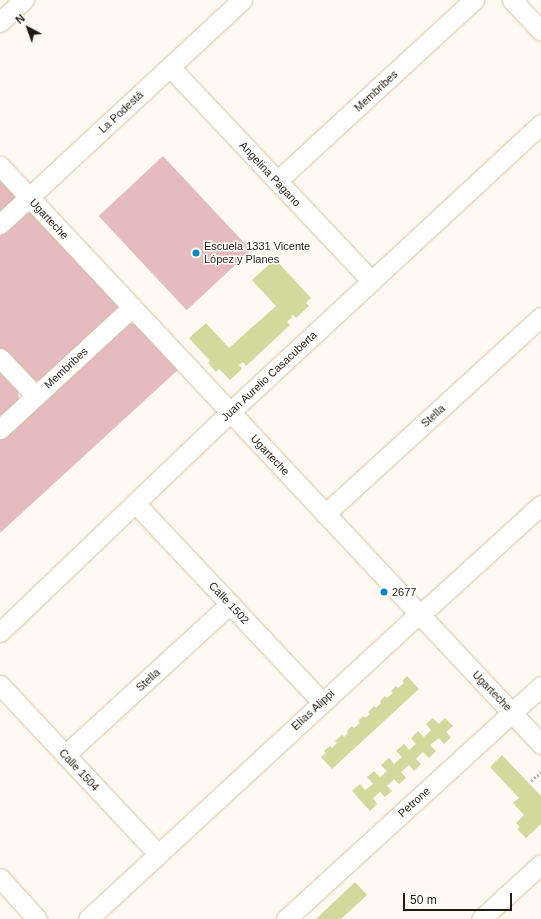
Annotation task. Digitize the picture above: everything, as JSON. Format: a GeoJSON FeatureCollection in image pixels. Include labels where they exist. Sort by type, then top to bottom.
{"type":"FeatureCollection","features":[{"type":"Feature","properties":{"kind":"street"},"geometry":{"type":"LineString","coordinates":[[0,22],[24,0]]}},
{"type":"Feature","properties":{"kind":"street","name":"La Podestá"},"geometry":{"type":"LineString","coordinates":[[0,224],[242,0]]}},
{"type":"Feature","properties":{"kind":"street","name":"Membribes"},"geometry":{"type":"LineString","coordinates":[[277,181],[474,0]]}},
{"type":"Feature","properties":{"kind":"street"},"geometry":{"type":"LineString","coordinates":[[512,0],[541,31]]}},
{"type":"Feature","properties":{"kind":"street","name":"Angelina Pagano"},"geometry":{"type":"LineString","coordinates":[[170,67],[372,281]]}},
{"type":"Feature","properties":{"kind":"street","name":"Juan Aurelio Casacuberta"},"geometry":{"type":"LineString","coordinates":[[0,632],[230,412],[541,124]]}},
{"type":"Feature","properties":{"kind":"street","name":"Ugarteche"},"geometry":{"type":"LineString","coordinates":[[0,166],[541,744]]}},
{"type":"Feature","properties":{"kind":"street","name":"Membribes"},"geometry":{"type":"LineString","coordinates":[[0,429],[132,307]]}},
{"type":"Feature","properties":{"kind":"street","name":"Stella"},"geometry":{"type":"LineString","coordinates":[[325,514],[541,317]]}},
{"type":"Feature","properties":{"kind":"street"},"geometry":{"type":"LineString","coordinates":[[0,358],[36,396]]}},
{"type":"Feature","properties":{"kind":"street","name":"Calle 1502"},"geometry":{"type":"LineString","coordinates":[[135,503],[322,702]]}},
{"type":"Feature","properties":{"kind":"street","name":"Elías Alippi"},"geometry":{"type":"LineString","coordinates":[[88,919],[418,614],[432,605],[541,505]]}},
{"type":"Feature","properties":{"kind":"street","name":"Stella"},"geometry":{"type":"LineString","coordinates":[[65,755],[230,604]]}},
{"type":"Feature","properties":{"kind":"street","name":"Calle 1504"},"geometry":{"type":"LineString","coordinates":[[0,685],[158,854]]}},
{"type":"Feature","properties":{"kind":"street","name":"Petrone"},"geometry":{"type":"LineString","coordinates":[[286,919],[541,686]]}},
{"type":"Feature","properties":{"kind":"street"},"geometry":{"type":"LineString","coordinates":[[481,919],[541,864]]}},
{"type":"Feature","properties":{"kind":"street"},"geometry":{"type":"LineString","coordinates":[[0,878],[37,919]]}},
{"type":"Feature","properties":{"kind":"path"},"geometry":{"type":"LineString","coordinates":[[531,781],[541,772]]}},
{"type":"Feature","properties":{"kind":"shaded area"},"geometry":{"type":"Polygon","coordinates":[[[163,156],[251,250],[187,310],[99,216],[163,156]]]}},
{"type":"Feature","properties":{"kind":"shaded area"},"geometry":{"type":"Polygon","coordinates":[[[0,176],[18,199],[0,218],[0,176]]]}},
{"type":"Feature","properties":{"kind":"shaded area"},"geometry":{"type":"Polygon","coordinates":[[[27,213],[36,213],[117,301],[118,309],[47,379],[35,381],[26,379],[0,350],[0,236],[20,216],[27,213]]]}},
{"type":"Feature","properties":{"kind":"shaded area"},"geometry":{"type":"Polygon","coordinates":[[[129,323],[136,324],[180,368],[0,533],[0,439],[121,328],[129,323]]]}},
{"type":"Feature","properties":{"kind":"shaded area"},"geometry":{"type":"Polygon","coordinates":[[[0,367],[18,386],[19,405],[0,422],[0,367]]]}},
{"type":"Feature","properties":{"kind":"building"},"geometry":{"type":"Polygon","coordinates":[[[275,259],[311,298],[306,303],[309,306],[296,318],[293,315],[291,316],[292,317],[287,322],[290,325],[246,366],[243,362],[239,365],[242,369],[230,380],[219,369],[216,372],[208,363],[210,361],[189,338],[206,323],[229,348],[276,306],[252,280],[275,259]]]}},
{"type":"Feature","properties":{"kind":"building"},"geometry":{"type":"Polygon","coordinates":[[[407,676],[419,689],[332,769],[321,757],[326,753],[324,751],[330,746],[332,748],[337,743],[335,741],[342,735],[344,737],[352,726],[354,728],[360,723],[358,721],[363,716],[365,718],[370,714],[368,712],[374,706],[376,708],[385,696],[387,698],[393,693],[391,691],[396,686],[398,688],[404,683],[402,681],[407,676]]]}},
{"type":"Feature","properties":{"kind":"building"},"geometry":{"type":"Polygon","coordinates":[[[433,718],[439,724],[445,718],[453,726],[446,732],[451,737],[444,744],[439,738],[430,745],[436,751],[429,758],[423,752],[416,759],[421,764],[414,771],[409,765],[401,772],[406,778],[399,784],[394,779],[387,786],[392,791],[385,797],[380,792],[373,798],[377,804],[370,811],[352,791],[360,784],[365,790],[373,784],[367,777],[374,771],[380,777],[387,771],[381,765],[389,758],[394,764],[402,757],[396,751],[404,744],[409,750],[416,744],[411,738],[418,731],[424,737],[431,730],[426,724],[433,718]]]}},
{"type":"Feature","properties":{"kind":"building"},"geometry":{"type":"Polygon","coordinates":[[[502,755],[541,796],[541,824],[526,838],[517,829],[520,827],[516,823],[524,815],[513,803],[519,798],[490,767],[502,755]]]}},
{"type":"Feature","properties":{"kind":"building"},"geometry":{"type":"Polygon","coordinates":[[[355,882],[367,895],[341,919],[316,919],[355,882]]]}},
{"type":"Feature","properties":{"kind":"place","name":"Escuela 1331 Vicente López y Planes"},"geometry":{"type":"Point","coordinates":[196,253]}},
{"type":"Feature","properties":{"kind":"place","name":"2677"},"geometry":{"type":"Point","coordinates":[384,592]}}]}
